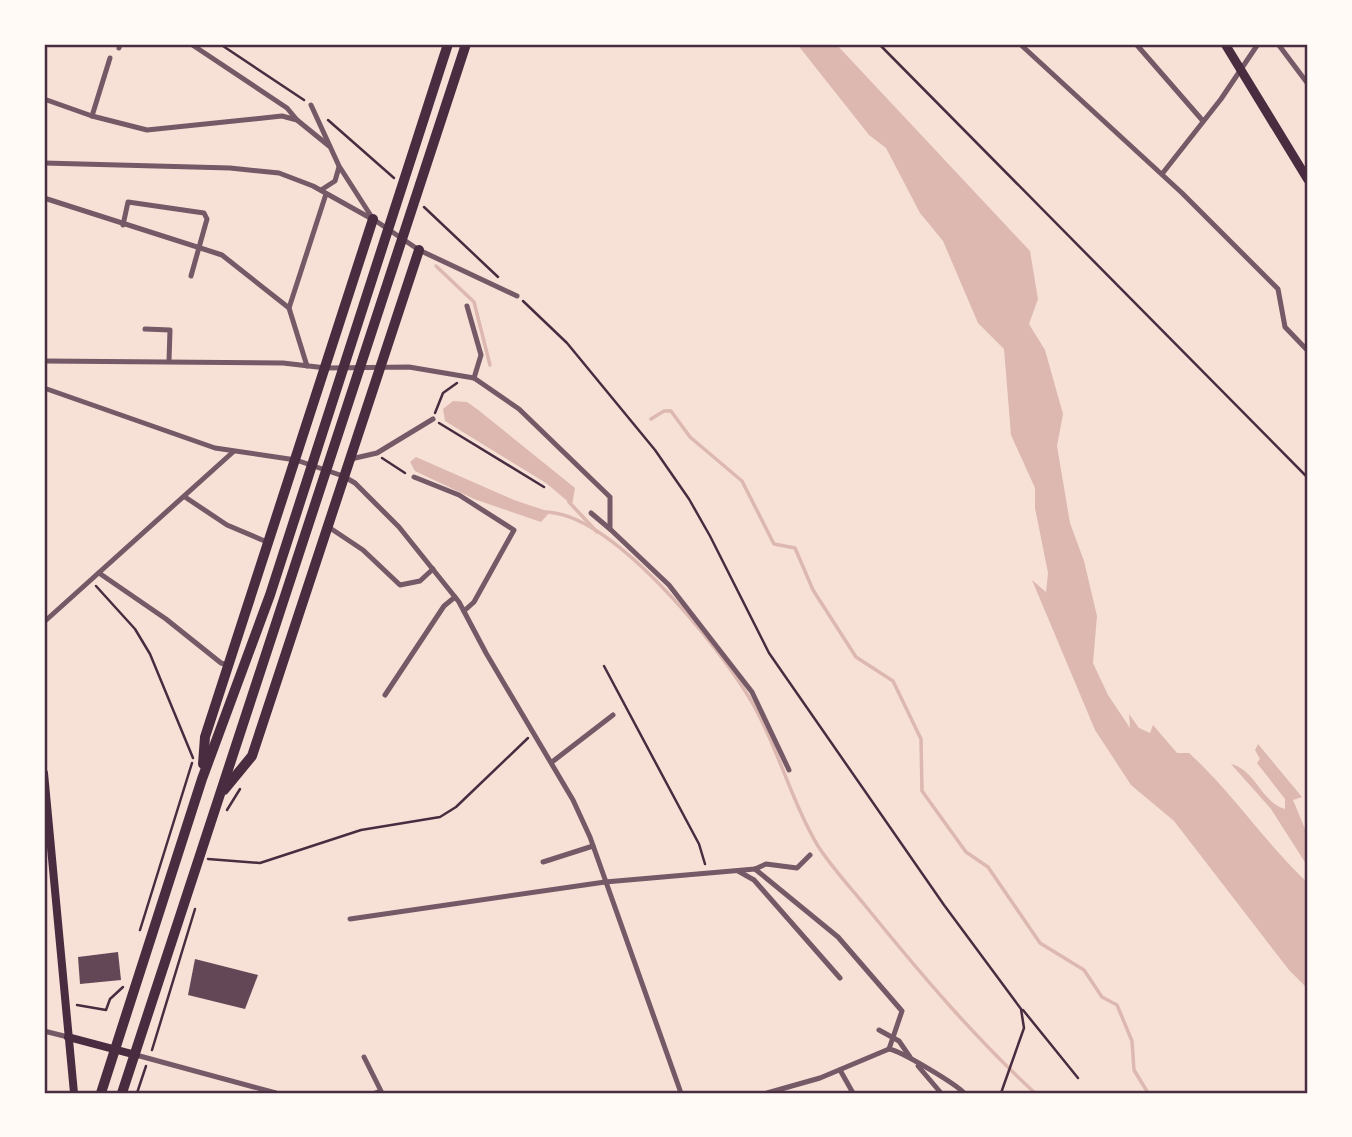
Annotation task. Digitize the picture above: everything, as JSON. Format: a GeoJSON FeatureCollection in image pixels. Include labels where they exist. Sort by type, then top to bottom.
{"type":"FeatureCollection","features":[{"type":"Feature","properties":{"kind":"highway"},"geometry":{"type":"LineString","coordinates":[[101,1093],[202,779],[270,594],[448,44]]}},
{"type":"Feature","properties":{"kind":"highway"},"geometry":{"type":"LineString","coordinates":[[122,1093],[218,796],[286,600],[466,44]]}},
{"type":"Feature","properties":{"kind":"highway"},"geometry":{"type":"LineString","coordinates":[[202,779],[205,737],[373,219]]}},
{"type":"Feature","properties":{"kind":"highway"},"geometry":{"type":"LineString","coordinates":[[218,796],[252,756],[378,367],[419,250]]}},
{"type":"Feature","properties":{"kind":"main road"},"geometry":{"type":"LineString","coordinates":[[1225,44],[1308,180]]}},
{"type":"Feature","properties":{"kind":"main road"},"geometry":{"type":"LineString","coordinates":[[44,773],[47,830],[74,1093]]}},
{"type":"Feature","properties":{"kind":"main road"},"geometry":{"type":"LineString","coordinates":[[68,1037],[136,1055]]}},
{"type":"Feature","properties":{"kind":"street"},"geometry":{"type":"LineString","coordinates":[[191,44],[287,108],[297,120],[329,146]]}},
{"type":"Feature","properties":{"kind":"street"},"geometry":{"type":"LineString","coordinates":[[1020,44],[1162,174],[1278,289],[1285,327],[1308,351]]}},
{"type":"Feature","properties":{"kind":"street"},"geometry":{"type":"LineString","coordinates":[[1136,44],[1203,121]]}},
{"type":"Feature","properties":{"kind":"street"},"geometry":{"type":"LineString","coordinates":[[1162,174],[1258,44]]}},
{"type":"Feature","properties":{"kind":"street"},"geometry":{"type":"LineString","coordinates":[[1278,44],[1308,84]]}},
{"type":"Feature","properties":{"kind":"street"},"geometry":{"type":"LineString","coordinates":[[92,116],[110,58]]}},
{"type":"Feature","properties":{"kind":"street"},"geometry":{"type":"LineString","coordinates":[[44,99],[92,116],[155,131],[282,116],[297,120]]}},
{"type":"Feature","properties":{"kind":"street"},"geometry":{"type":"LineString","coordinates":[[311,105],[339,166],[373,219]]}},
{"type":"Feature","properties":{"kind":"street"},"geometry":{"type":"LineString","coordinates":[[44,163],[258,170],[279,173],[323,192],[373,219],[419,250],[517,296]]}},
{"type":"Feature","properties":{"kind":"street"},"geometry":{"type":"LineString","coordinates":[[307,366],[289,308],[323,192],[335,181],[339,166]]}},
{"type":"Feature","properties":{"kind":"street"},"geometry":{"type":"LineString","coordinates":[[44,198],[222,255],[289,308]]}},
{"type":"Feature","properties":{"kind":"street"},"geometry":{"type":"LineString","coordinates":[[123,225],[128,202],[204,213],[206,219],[201,248],[191,276]]}},
{"type":"Feature","properties":{"kind":"street"},"geometry":{"type":"LineString","coordinates":[[467,306],[481,355],[474,378]]}},
{"type":"Feature","properties":{"kind":"street"},"geometry":{"type":"LineString","coordinates":[[145,329],[170,330],[169,361]]}},
{"type":"Feature","properties":{"kind":"street"},"geometry":{"type":"LineString","coordinates":[[44,361],[169,361],[326,368],[409,367],[474,378],[519,409],[610,497],[610,529]]}},
{"type":"Feature","properties":{"kind":"street"},"geometry":{"type":"LineString","coordinates":[[44,388],[167,432],[233,452],[271,454],[343,476],[374,501],[455,597],[573,800],[593,846],[681,1093]]}},
{"type":"Feature","properties":{"kind":"street"},"geometry":{"type":"LineString","coordinates":[[348,460],[377,453],[433,419]]}},
{"type":"Feature","properties":{"kind":"street"},"geometry":{"type":"LineString","coordinates":[[44,622],[233,452]]}},
{"type":"Feature","properties":{"kind":"street"},"geometry":{"type":"LineString","coordinates":[[414,477],[459,495],[514,530],[474,602],[464,611]]}},
{"type":"Feature","properties":{"kind":"street"},"geometry":{"type":"LineString","coordinates":[[185,497],[227,525],[269,542]]}},
{"type":"Feature","properties":{"kind":"street"},"geometry":{"type":"LineString","coordinates":[[591,513],[669,585],[752,691],[789,769]]}},
{"type":"Feature","properties":{"kind":"street"},"geometry":{"type":"LineString","coordinates":[[327,526],[363,550],[400,584],[420,581],[433,569]]}},
{"type":"Feature","properties":{"kind":"street"},"geometry":{"type":"LineString","coordinates":[[99,573],[166,619],[221,663],[228,665]]}},
{"type":"Feature","properties":{"kind":"street"},"geometry":{"type":"LineString","coordinates":[[384,695],[444,607],[455,597]]}},
{"type":"Feature","properties":{"kind":"street"},"geometry":{"type":"LineString","coordinates":[[552,762],[613,715]]}},
{"type":"Feature","properties":{"kind":"street"},"geometry":{"type":"LineString","coordinates":[[543,862],[593,846]]}},
{"type":"Feature","properties":{"kind":"street"},"geometry":{"type":"LineString","coordinates":[[349,919],[605,882],[755,870],[766,864],[797,868],[810,855]]}},
{"type":"Feature","properties":{"kind":"street"},"geometry":{"type":"LineString","coordinates":[[755,870],[838,937],[902,1011],[889,1049]]}},
{"type":"Feature","properties":{"kind":"street"},"geometry":{"type":"LineString","coordinates":[[738,871],[754,880],[841,978]]}},
{"type":"Feature","properties":{"kind":"street"},"geometry":{"type":"LineString","coordinates":[[44,881],[54,883]]}},
{"type":"Feature","properties":{"kind":"street"},"geometry":{"type":"LineString","coordinates":[[879,1030],[900,1041],[941,1093]]}},
{"type":"Feature","properties":{"kind":"street"},"geometry":{"type":"LineString","coordinates":[[44,1031],[68,1037]]}},
{"type":"Feature","properties":{"kind":"street"},"geometry":{"type":"LineString","coordinates":[[767,1093],[840,1069],[889,1049],[910,1057]]}},
{"type":"Feature","properties":{"kind":"street"},"geometry":{"type":"LineString","coordinates":[[136,1055],[276,1093]]}},
{"type":"Feature","properties":{"kind":"street"},"geometry":{"type":"LineString","coordinates":[[364,1057],[381,1091],[375,1093]]}},
{"type":"Feature","properties":{"kind":"street"},"geometry":{"type":"LineString","coordinates":[[918,1065],[958,1086],[964,1093]]}},
{"type":"Feature","properties":{"kind":"street"},"geometry":{"type":"LineString","coordinates":[[840,1069],[853,1093]]}},
{"type":"Feature","properties":{"kind":"path"},"geometry":{"type":"LineString","coordinates":[[220,44],[311,105],[400,185]]}},
{"type":"Feature","properties":{"kind":"path"},"geometry":{"type":"LineString","coordinates":[[879,44],[1308,478]]}},
{"type":"Feature","properties":{"kind":"path"},"geometry":{"type":"LineString","coordinates":[[421,204],[498,278]]}},
{"type":"Feature","properties":{"kind":"path"},"geometry":{"type":"LineString","coordinates":[[517,296],[546,319],[662,460],[710,536],[769,653],[960,927],[1078,1079]]}},
{"type":"Feature","properties":{"kind":"path"},"geometry":{"type":"LineString","coordinates":[[465,376],[443,393],[433,419],[544,487]]}},
{"type":"Feature","properties":{"kind":"path"},"geometry":{"type":"LineString","coordinates":[[377,453],[391,467],[414,477]]}},
{"type":"Feature","properties":{"kind":"path"},"geometry":{"type":"LineString","coordinates":[[90,580],[135,629],[150,654],[193,758]]}},
{"type":"Feature","properties":{"kind":"path"},"geometry":{"type":"LineString","coordinates":[[604,666],[702,851],[705,863],[702,874]]}},
{"type":"Feature","properties":{"kind":"path"},"geometry":{"type":"LineString","coordinates":[[198,858],[260,863],[361,830],[440,817],[464,800],[534,732]]}},
{"type":"Feature","properties":{"kind":"path"},"geometry":{"type":"LineString","coordinates":[[138,939],[196,743]]}},
{"type":"Feature","properties":{"kind":"path"},"geometry":{"type":"LineString","coordinates":[[223,822],[227,809],[246,779]]}},
{"type":"Feature","properties":{"kind":"path"},"geometry":{"type":"LineString","coordinates":[[211,860],[215,847]]}},
{"type":"Feature","properties":{"kind":"path"},"geometry":{"type":"LineString","coordinates":[[137,1093],[199,898]]}},
{"type":"Feature","properties":{"kind":"path"},"geometry":{"type":"LineString","coordinates":[[77,1005],[106,1010],[110,999],[122,990],[126,977]]}},
{"type":"Feature","properties":{"kind":"path"},"geometry":{"type":"LineString","coordinates":[[1002,1093],[1025,1021],[1021,1009]]}},
{"type":"Feature","properties":{"kind":"shaded area"},"geometry":{"type":"Polygon","coordinates":[[[797,44],[836,44],[1030,251],[1038,299],[1029,324],[1045,350],[1063,414],[1057,446],[1070,523],[1084,561],[1097,616],[1093,663],[1108,695],[1130,728],[1129,714],[1139,728],[1150,733],[1153,725],[1177,753],[1189,753],[1308,883],[1308,989],[1289,970],[1174,821],[1131,785],[1095,730],[1032,580],[1046,592],[1048,573],[1035,508],[1035,488],[1011,435],[1004,349],[978,323],[943,241],[920,213],[886,148],[869,135],[797,44]]]}},
{"type":"Feature","properties":{"kind":"shaded area"},"geometry":{"type":"Polygon","coordinates":[[[453,401],[467,402],[477,409],[575,488],[572,505],[546,483],[445,421],[443,409],[453,401]]]}},
{"type":"Feature","properties":{"kind":"shaded area"},"geometry":{"type":"Polygon","coordinates":[[[416,457],[514,500],[550,512],[541,522],[474,499],[415,471],[410,462],[416,457]]]}},
{"type":"Feature","properties":{"kind":"shaded area"},"geometry":{"type":"Polygon","coordinates":[[[1258,744],[1302,797],[1293,800],[1308,836],[1308,867],[1271,809],[1231,764],[1240,767],[1270,800],[1285,809],[1285,799],[1257,763],[1260,759],[1255,750],[1258,744]]]}},
{"type":"Feature","properties":{"kind":"building"},"geometry":{"type":"Polygon","coordinates":[[[118,952],[121,980],[80,984],[78,957],[118,952]]]}},
{"type":"Feature","properties":{"kind":"building"},"geometry":{"type":"Polygon","coordinates":[[[195,959],[258,975],[245,1009],[188,995],[195,959]]]}},
{"type":"Feature","properties":{"kind":"waterway"},"geometry":{"type":"LineString","coordinates":[[436,266],[474,302],[490,365]]}},
{"type":"Feature","properties":{"kind":"waterway"},"geometry":{"type":"LineString","coordinates":[[651,419],[664,411],[671,411],[690,437],[742,481],[774,544],[795,548],[813,590],[856,657],[893,681],[921,739],[922,791],[966,852],[988,867],[1040,943],[1084,970],[1102,997],[1117,1005],[1132,1041],[1134,1070],[1148,1093]]}},
{"type":"Feature","properties":{"kind":"waterway"},"geometry":{"type":"LineString","coordinates":[[569,502],[597,532]]}},
{"type":"Feature","properties":{"kind":"waterway"},"geometry":{"type":"LineString","coordinates":[[546,512],[573,518],[601,534],[631,557],[688,615],[749,697],[818,846],[948,1004],[990,1050],[1035,1093]]}}]}
